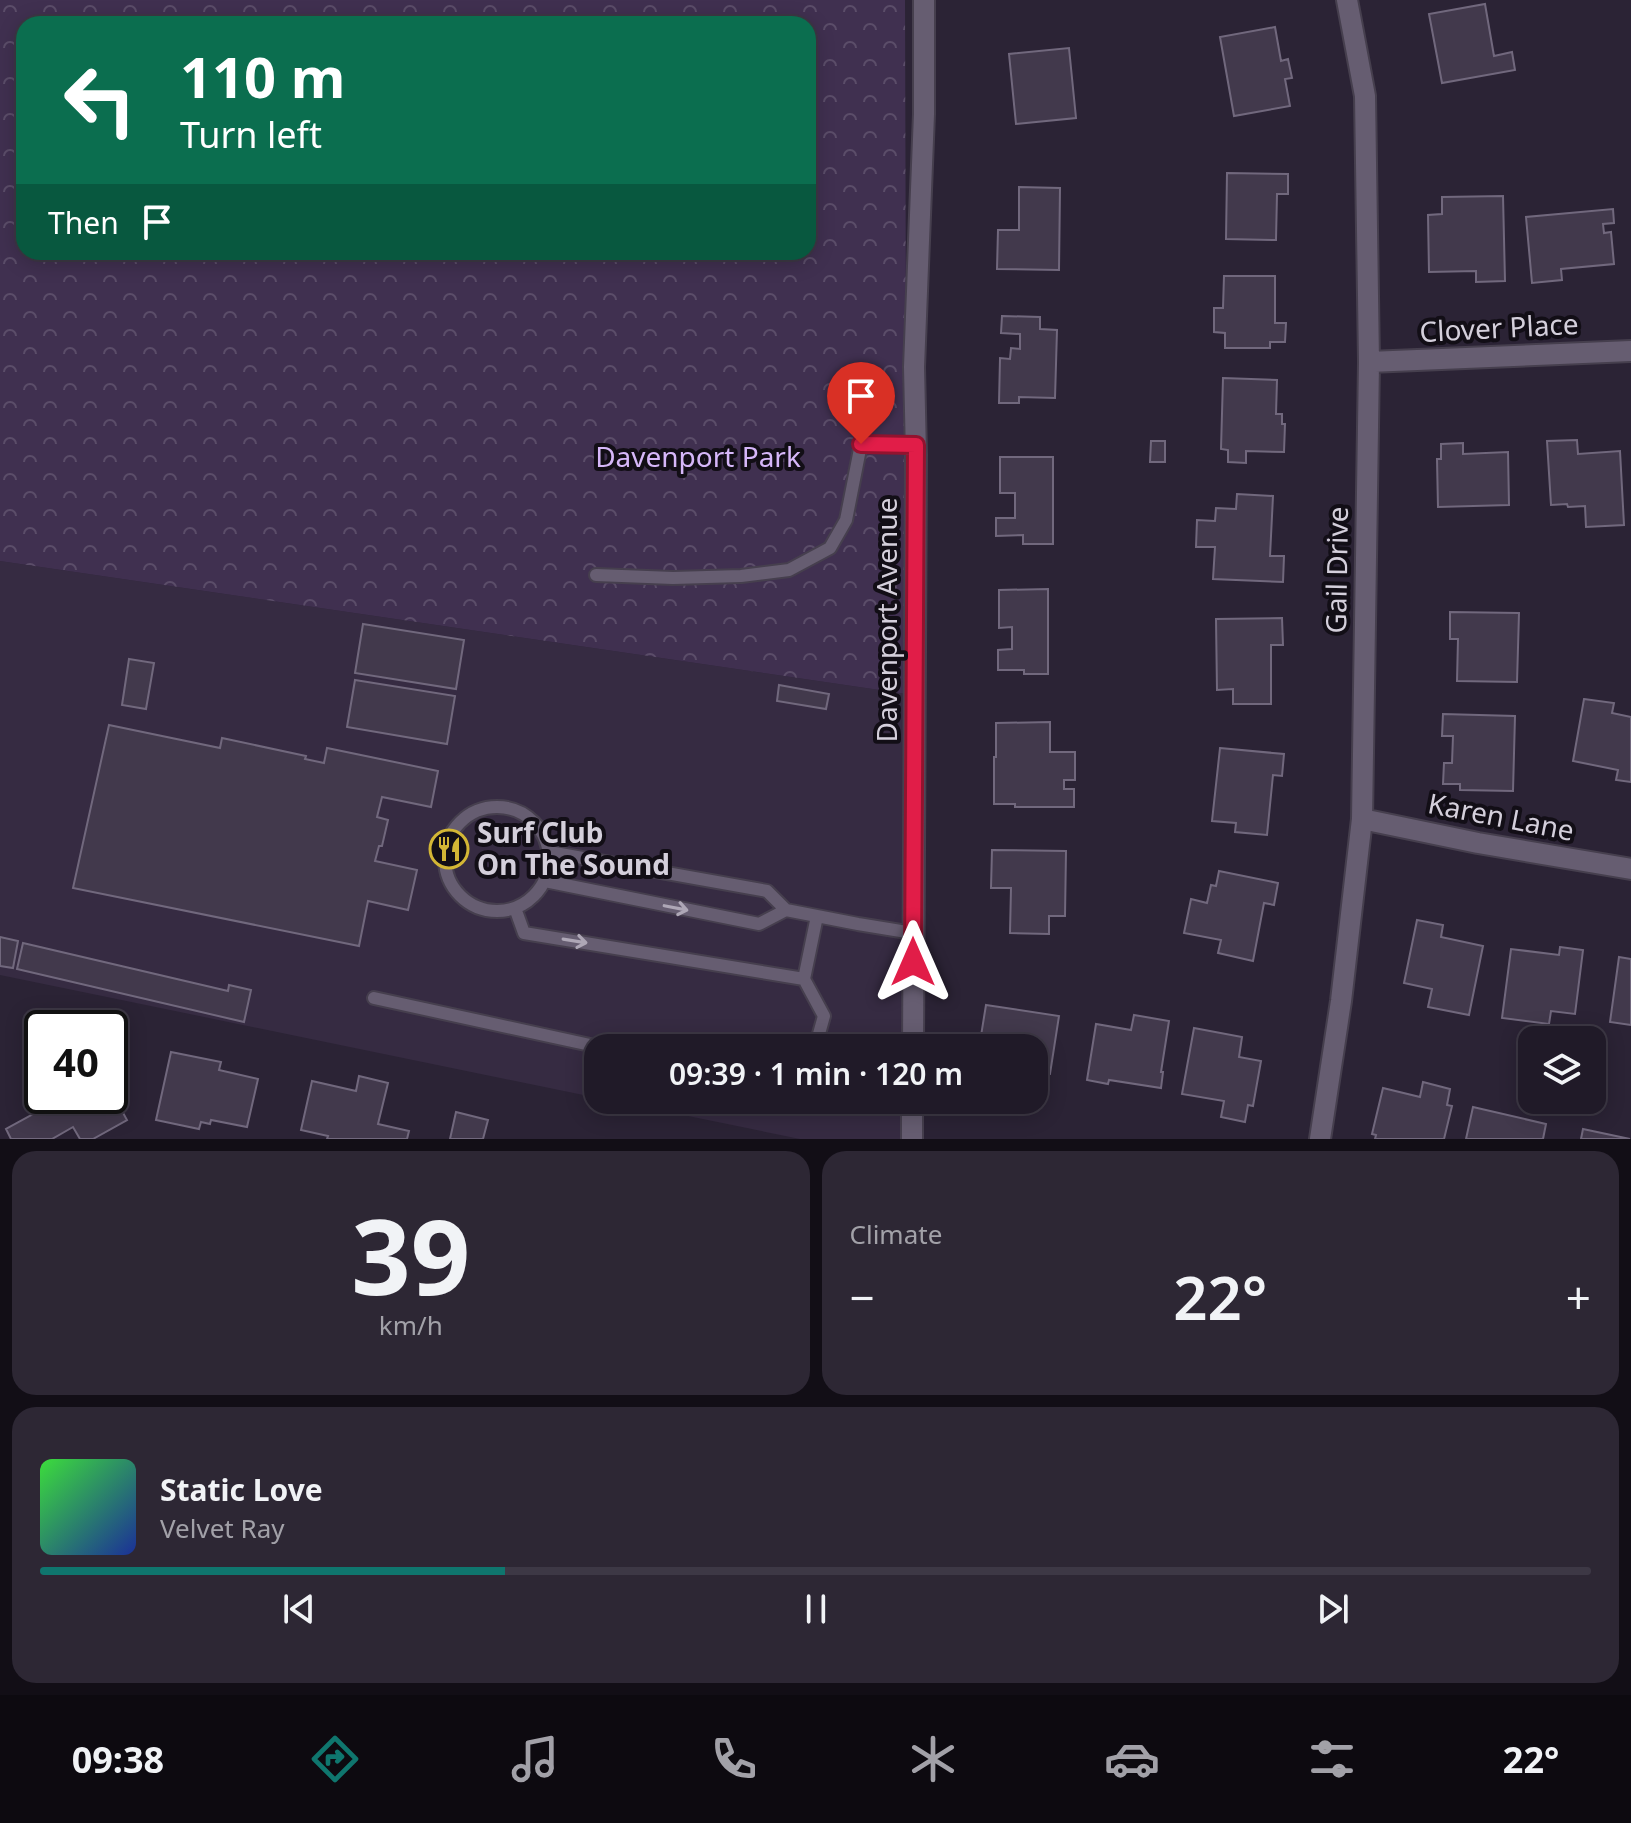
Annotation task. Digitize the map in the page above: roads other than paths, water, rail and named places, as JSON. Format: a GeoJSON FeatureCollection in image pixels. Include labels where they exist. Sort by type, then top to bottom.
{"type":"FeatureCollection","features":[{"type":"Feature","properties":{"kind":"street","name":"Davenport Avenue"},"geometry":{"type":"LineString","coordinates":[[913,1034],[914,367],[924,114],[924,0]]}},
{"type":"Feature","properties":{"kind":"street","name":"Gail Drive"},"geometry":{"type":"LineString","coordinates":[[1320,1139],[1341,1001],[1362,819],[1369,362],[1365,96],[1347,0]]}},
{"type":"Feature","properties":{"kind":"street","name":"Clover Place"},"geometry":{"type":"LineString","coordinates":[[1369,362],[1631,351]]}},
{"type":"Feature","properties":{"kind":"street","name":"Karen Lane"},"geometry":{"type":"LineString","coordinates":[[1362,819],[1631,869]]}},
{"type":"Feature","properties":{"kind":"street"},"geometry":{"type":"LineString","coordinates":[[912,1114],[912,1139]]}},
{"type":"Feature","properties":{"kind":"lane"},"geometry":{"type":"LineString","coordinates":[[596,575],[673,578],[741,576],[789,570],[830,548],[846,520],[861,444],[916,445]]}},
{"type":"Feature","properties":{"kind":"lane"},"geometry":{"type":"LineString","coordinates":[[503,807],[520,811],[534,821],[544,835],[549,852],[545,881],[535,895],[515,908],[487,910],[470,904],[457,892],[448,877],[445,860],[448,842],[456,827],[469,815],[485,808],[503,807]]}},
{"type":"Feature","properties":{"kind":"lane"},"geometry":{"type":"LineString","coordinates":[[549,852],[767,891],[786,910],[913,933]]}},
{"type":"Feature","properties":{"kind":"lane"},"geometry":{"type":"LineString","coordinates":[[545,881],[759,924],[786,910]]}},
{"type":"Feature","properties":{"kind":"lane"},"geometry":{"type":"LineString","coordinates":[[515,908],[524,933],[804,979]]}},
{"type":"Feature","properties":{"kind":"lane"},"geometry":{"type":"LineString","coordinates":[[817,916],[804,979],[824,1016],[819,1034]]}},
{"type":"Feature","properties":{"kind":"lane"},"geometry":{"type":"LineString","coordinates":[[374,998],[584,1044]]}},
{"type":"Feature","properties":{"kind":"place","name":"Surf Club On The Sound"},"geometry":{"type":"Point","coordinates":[449,849]}},
{"type":"Feature","properties":{"kind":"park label","name":"Davenport Park"},"geometry":{"type":"Point","coordinates":[698,457]}}]}
